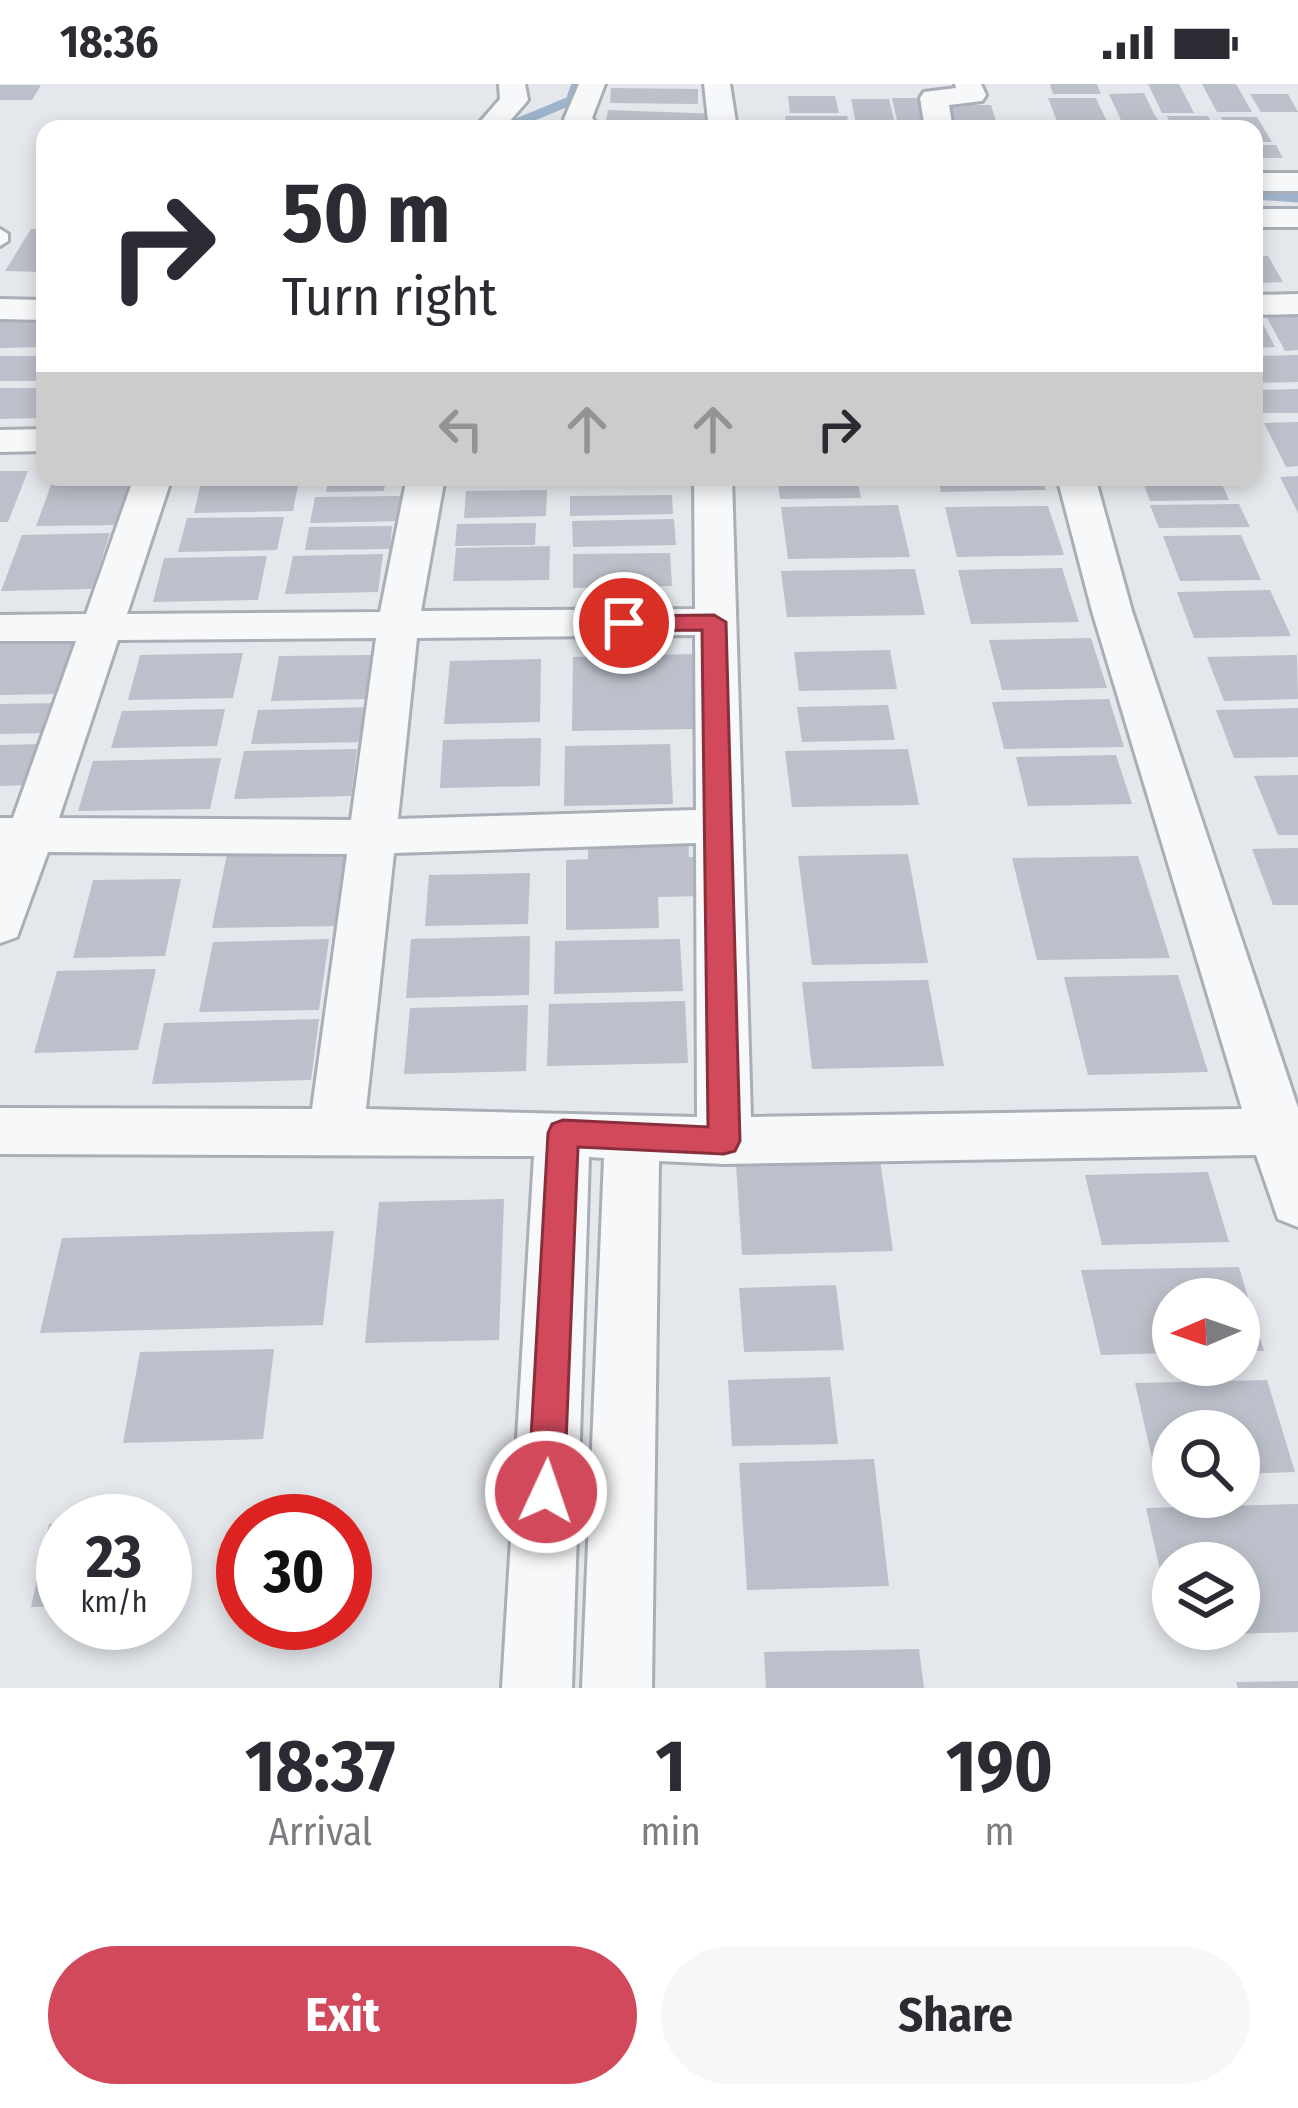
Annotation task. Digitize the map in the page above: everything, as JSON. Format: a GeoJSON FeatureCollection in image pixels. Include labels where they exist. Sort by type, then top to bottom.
{"type":"FeatureCollection","features":[{"type":"Feature","properties":{"kind":"street"},"geometry":{"type":"LineString","coordinates":[[496,120],[514,100],[512,84]]}},
{"type":"Feature","properties":{"kind":"street"},"geometry":{"type":"LineString","coordinates":[[579,120],[592,84]]}},
{"type":"Feature","properties":{"kind":"street"},"geometry":{"type":"LineString","coordinates":[[717,84],[722,120]]}},
{"type":"Feature","properties":{"kind":"street"},"geometry":{"type":"LineString","coordinates":[[938,120],[934,98],[972,95],[968,84]]}},
{"type":"Feature","properties":{"kind":"street"},"geometry":{"type":"LineString","coordinates":[[1263,182],[1298,182]]}},
{"type":"Feature","properties":{"kind":"street"},"geometry":{"type":"LineString","coordinates":[[1263,218],[1298,218]]}},
{"type":"Feature","properties":{"kind":"street"},"geometry":{"type":"LineString","coordinates":[[1263,305],[1298,304]]}},
{"type":"Feature","properties":{"kind":"street"},"geometry":{"type":"LineString","coordinates":[[0,309],[36,310]]}},
{"type":"Feature","properties":{"kind":"street"},"geometry":{"type":"LineString","coordinates":[[0,441],[36,440]]}},
{"type":"Feature","properties":{"kind":"street"},"geometry":{"type":"LineString","coordinates":[[0,924],[15,835],[100,629],[150,486]]}},
{"type":"Feature","properties":{"kind":"street"},"geometry":{"type":"LineString","coordinates":[[337,1135],[398,626],[424,486]]}},
{"type":"Feature","properties":{"kind":"street"},"geometry":{"type":"LineString","coordinates":[[712,486],[724,1141]]}},
{"type":"Feature","properties":{"kind":"street"},"geometry":{"type":"LineString","coordinates":[[1078,486],[1112,610],[1288,1131],[1298,1202]]}},
{"type":"Feature","properties":{"kind":"street"},"geometry":{"type":"LineString","coordinates":[[0,628],[714,622]]}},
{"type":"Feature","properties":{"kind":"street"},"geometry":{"type":"LineString","coordinates":[[15,835],[373,837],[720,826]]}},
{"type":"Feature","properties":{"kind":"street"},"geometry":{"type":"LineString","coordinates":[[0,1132],[563,1133],[724,1141],[1288,1131]]}},
{"type":"Feature","properties":{"kind":"street"},"geometry":{"type":"LineString","coordinates":[[537,1688],[563,1133]]}},
{"type":"Feature","properties":{"kind":"street"},"geometry":{"type":"LineString","coordinates":[[617,1688],[632,1136]]}},
{"type":"Feature","properties":{"kind":"street"},"geometry":{"type":"LineString","coordinates":[[542,1582],[617,1574]]}},
{"type":"Feature","properties":{"kind":"building"},"geometry":{"type":"Polygon","coordinates":[[[1050,84],[1097,84],[1101,94],[1053,94],[1050,84]]]}},
{"type":"Feature","properties":{"kind":"building"},"geometry":{"type":"Polygon","coordinates":[[[1148,84],[1179,84],[1194,113],[1162,113],[1148,84]]]}},
{"type":"Feature","properties":{"kind":"building"},"geometry":{"type":"Polygon","coordinates":[[[1202,84],[1236,84],[1252,112],[1217,112],[1202,84]]]}},
{"type":"Feature","properties":{"kind":"building"},"geometry":{"type":"Polygon","coordinates":[[[0,85],[41,85],[32,100],[0,100],[0,85]]]}},
{"type":"Feature","properties":{"kind":"building"},"geometry":{"type":"Polygon","coordinates":[[[611,88],[698,89],[698,104],[610,103],[611,88]]]}},
{"type":"Feature","properties":{"kind":"building"},"geometry":{"type":"Polygon","coordinates":[[[1144,93],[1158,120],[1121,120],[1109,94],[1144,93]]]}},
{"type":"Feature","properties":{"kind":"building"},"geometry":{"type":"Polygon","coordinates":[[[1250,94],[1288,94],[1298,112],[1261,112],[1250,94]]]}},
{"type":"Feature","properties":{"kind":"building"},"geometry":{"type":"Polygon","coordinates":[[[788,96],[835,96],[839,113],[790,113],[788,96]]]}},
{"type":"Feature","properties":{"kind":"building"},"geometry":{"type":"Polygon","coordinates":[[[892,98],[924,98],[930,120],[897,120],[892,98]]]}},
{"type":"Feature","properties":{"kind":"building"},"geometry":{"type":"Polygon","coordinates":[[[1048,98],[1096,98],[1106,120],[1056,120],[1048,98]]]}},
{"type":"Feature","properties":{"kind":"building"},"geometry":{"type":"Polygon","coordinates":[[[851,99],[889,99],[894,120],[855,120],[851,99]]]}},
{"type":"Feature","properties":{"kind":"building"},"geometry":{"type":"Polygon","coordinates":[[[945,105],[991,105],[996,120],[949,120],[945,105]]]}},
{"type":"Feature","properties":{"kind":"building"},"geometry":{"type":"Polygon","coordinates":[[[608,110],[718,114],[717,120],[606,120],[608,110]]]}},
{"type":"Feature","properties":{"kind":"building"},"geometry":{"type":"Polygon","coordinates":[[[785,116],[847,116],[848,120],[786,120],[785,116]]]}},
{"type":"Feature","properties":{"kind":"building"},"geometry":{"type":"Polygon","coordinates":[[[1167,116],[1208,116],[1210,120],[1169,120],[1167,116]]]}},
{"type":"Feature","properties":{"kind":"building"},"geometry":{"type":"Polygon","coordinates":[[[1221,117],[1259,120],[1222,120],[1221,117]]]}},
{"type":"Feature","properties":{"kind":"building"},"geometry":{"type":"Polygon","coordinates":[[[1263,145],[1276,145],[1283,158],[1263,158],[1263,145]]]}},
{"type":"Feature","properties":{"kind":"building"},"geometry":{"type":"Polygon","coordinates":[[[31,229],[36,229],[36,272],[5,271],[31,229]]]}},
{"type":"Feature","properties":{"kind":"building"},"geometry":{"type":"Polygon","coordinates":[[[1263,256],[1268,256],[1283,282],[1263,283],[1263,256]]]}},
{"type":"Feature","properties":{"kind":"building"},"geometry":{"type":"Polygon","coordinates":[[[1266,316],[1298,316],[1298,350],[1285,351],[1266,316]]]}},
{"type":"Feature","properties":{"kind":"building"},"geometry":{"type":"Polygon","coordinates":[[[36,321],[36,347],[0,348],[0,322],[36,321]]]}},
{"type":"Feature","properties":{"kind":"building"},"geometry":{"type":"Polygon","coordinates":[[[1263,324],[1275,347],[1263,348],[1263,324]]]}},
{"type":"Feature","properties":{"kind":"building"},"geometry":{"type":"Polygon","coordinates":[[[1298,355],[1298,382],[1263,383],[1263,356],[1298,355]]]}},
{"type":"Feature","properties":{"kind":"building"},"geometry":{"type":"Polygon","coordinates":[[[0,356],[36,356],[36,381],[0,381],[0,356]]]}},
{"type":"Feature","properties":{"kind":"building"},"geometry":{"type":"Polygon","coordinates":[[[0,388],[36,388],[36,418],[0,419],[0,388]]]}},
{"type":"Feature","properties":{"kind":"building"},"geometry":{"type":"Polygon","coordinates":[[[1298,389],[1298,413],[1263,413],[1263,390],[1298,389]]]}},
{"type":"Feature","properties":{"kind":"building"},"geometry":{"type":"Polygon","coordinates":[[[1298,422],[1298,466],[1286,467],[1264,423],[1298,422]]]}},
{"type":"Feature","properties":{"kind":"building"},"geometry":{"type":"Polygon","coordinates":[[[0,471],[28,471],[8,522],[0,522],[0,471]]]}},
{"type":"Feature","properties":{"kind":"building"},"geometry":{"type":"Polygon","coordinates":[[[1298,476],[1298,513],[1280,477],[1298,476]]]}},
{"type":"Feature","properties":{"kind":"building"},"geometry":{"type":"Polygon","coordinates":[[[51,486],[134,486],[122,525],[36,526],[51,486]]]}},
{"type":"Feature","properties":{"kind":"building"},"geometry":{"type":"Polygon","coordinates":[[[200,486],[298,486],[293,511],[194,513],[200,486]]]}},
{"type":"Feature","properties":{"kind":"building"},"geometry":{"type":"Polygon","coordinates":[[[327,486],[385,486],[384,491],[326,492],[327,486]]]}},
{"type":"Feature","properties":{"kind":"building"},"geometry":{"type":"Polygon","coordinates":[[[778,486],[859,486],[861,498],[780,499],[778,486]]]}},
{"type":"Feature","properties":{"kind":"building"},"geometry":{"type":"Polygon","coordinates":[[[940,486],[1044,486],[1046,490],[941,492],[940,486]]]}},
{"type":"Feature","properties":{"kind":"building"},"geometry":{"type":"Polygon","coordinates":[[[1144,486],[1223,486],[1229,500],[1150,501],[1144,486]]]}},
{"type":"Feature","properties":{"kind":"building"},"geometry":{"type":"Polygon","coordinates":[[[547,490],[546,516],[464,518],[466,491],[547,490]]]}},
{"type":"Feature","properties":{"kind":"building"},"geometry":{"type":"Polygon","coordinates":[[[672,495],[673,514],[570,516],[570,496],[672,495]]]}},
{"type":"Feature","properties":{"kind":"building"},"geometry":{"type":"Polygon","coordinates":[[[403,496],[400,521],[310,523],[315,497],[403,496]]]}},
{"type":"Feature","properties":{"kind":"building"},"geometry":{"type":"Polygon","coordinates":[[[1239,504],[1250,527],[1159,528],[1150,505],[1239,504]]]}},
{"type":"Feature","properties":{"kind":"building"},"geometry":{"type":"Polygon","coordinates":[[[898,505],[910,557],[788,559],[781,507],[898,505]]]}},
{"type":"Feature","properties":{"kind":"building"},"geometry":{"type":"Polygon","coordinates":[[[1048,506],[1064,555],[957,557],[945,507],[1048,506]]]}},
{"type":"Feature","properties":{"kind":"building"},"geometry":{"type":"Polygon","coordinates":[[[284,517],[277,550],[178,552],[187,518],[284,517]]]}},
{"type":"Feature","properties":{"kind":"building"},"geometry":{"type":"Polygon","coordinates":[[[674,519],[676,545],[573,547],[572,521],[674,519]]]}},
{"type":"Feature","properties":{"kind":"building"},"geometry":{"type":"Polygon","coordinates":[[[536,523],[535,545],[455,546],[457,524],[536,523]]]}},
{"type":"Feature","properties":{"kind":"building"},"geometry":{"type":"Polygon","coordinates":[[[392,526],[390,549],[305,550],[309,527],[392,526]]]}},
{"type":"Feature","properties":{"kind":"building"},"geometry":{"type":"Polygon","coordinates":[[[110,533],[92,589],[1,591],[22,535],[110,533]]]}},
{"type":"Feature","properties":{"kind":"building"},"geometry":{"type":"Polygon","coordinates":[[[1241,535],[1261,580],[1180,581],[1163,536],[1241,535]]]}},
{"type":"Feature","properties":{"kind":"building"},"geometry":{"type":"Polygon","coordinates":[[[550,546],[549,580],[453,581],[456,548],[550,546]]]}},
{"type":"Feature","properties":{"kind":"building"},"geometry":{"type":"Polygon","coordinates":[[[670,553],[672,586],[573,588],[573,554],[670,553]]]}},
{"type":"Feature","properties":{"kind":"building"},"geometry":{"type":"Polygon","coordinates":[[[383,554],[378,592],[285,594],[293,556],[383,554]]]}},
{"type":"Feature","properties":{"kind":"building"},"geometry":{"type":"Polygon","coordinates":[[[267,556],[258,600],[153,602],[164,558],[267,556]]]}},
{"type":"Feature","properties":{"kind":"building"},"geometry":{"type":"Polygon","coordinates":[[[1062,568],[1079,622],[971,624],[958,570],[1062,568]]]}},
{"type":"Feature","properties":{"kind":"building"},"geometry":{"type":"Polygon","coordinates":[[[915,569],[925,615],[787,617],[781,571],[915,569]]]}},
{"type":"Feature","properties":{"kind":"building"},"geometry":{"type":"Polygon","coordinates":[[[1270,590],[1291,636],[1194,638],[1177,592],[1270,590]]]}},
{"type":"Feature","properties":{"kind":"building"},"geometry":{"type":"Polygon","coordinates":[[[1091,638],[1107,688],[1002,690],[989,640],[1091,638]]]}},
{"type":"Feature","properties":{"kind":"building"},"geometry":{"type":"Polygon","coordinates":[[[78,639],[60,694],[0,695],[0,641],[78,639]]]}},
{"type":"Feature","properties":{"kind":"building"},"geometry":{"type":"Polygon","coordinates":[[[890,650],[897,689],[799,691],[794,652],[890,650]]]}},
{"type":"Feature","properties":{"kind":"building"},"geometry":{"type":"Polygon","coordinates":[[[243,653],[233,698],[128,700],[140,655],[243,653]]]}},
{"type":"Feature","properties":{"kind":"building"},"geometry":{"type":"Polygon","coordinates":[[[692,654],[696,729],[572,731],[573,657],[692,654]]]}},
{"type":"Feature","properties":{"kind":"building"},"geometry":{"type":"Polygon","coordinates":[[[374,655],[368,699],[271,701],[279,656],[374,655]]]}},
{"type":"Feature","properties":{"kind":"building"},"geometry":{"type":"Polygon","coordinates":[[[1297,655],[1298,699],[1224,701],[1207,657],[1297,655]]]}},
{"type":"Feature","properties":{"kind":"building"},"geometry":{"type":"Polygon","coordinates":[[[541,659],[540,722],[444,724],[450,661],[541,659]]]}},
{"type":"Feature","properties":{"kind":"building"},"geometry":{"type":"Polygon","coordinates":[[[1109,699],[1124,747],[1004,749],[992,702],[1109,699]]]}},
{"type":"Feature","properties":{"kind":"building"},"geometry":{"type":"Polygon","coordinates":[[[59,703],[50,733],[0,734],[0,704],[59,703]]]}},
{"type":"Feature","properties":{"kind":"building"},"geometry":{"type":"Polygon","coordinates":[[[888,705],[895,740],[802,742],[797,707],[888,705]]]}},
{"type":"Feature","properties":{"kind":"building"},"geometry":{"type":"Polygon","coordinates":[[[372,707],[367,742],[251,744],[258,710],[372,707]]]}},
{"type":"Feature","properties":{"kind":"building"},"geometry":{"type":"Polygon","coordinates":[[[1298,708],[1298,757],[1234,758],[1216,710],[1298,708]]]}},
{"type":"Feature","properties":{"kind":"building"},"geometry":{"type":"Polygon","coordinates":[[[225,709],[217,746],[111,748],[122,711],[225,709]]]}},
{"type":"Feature","properties":{"kind":"building"},"geometry":{"type":"Polygon","coordinates":[[[541,738],[540,786],[440,788],[443,740],[541,738]]]}},
{"type":"Feature","properties":{"kind":"building"},"geometry":{"type":"Polygon","coordinates":[[[43,744],[30,785],[0,786],[0,745],[43,744]]]}},
{"type":"Feature","properties":{"kind":"building"},"geometry":{"type":"Polygon","coordinates":[[[670,744],[673,804],[564,806],[565,746],[670,744]]]}},
{"type":"Feature","properties":{"kind":"building"},"geometry":{"type":"Polygon","coordinates":[[[357,749],[351,796],[234,799],[244,751],[357,749]]]}},
{"type":"Feature","properties":{"kind":"building"},"geometry":{"type":"Polygon","coordinates":[[[908,749],[919,805],[792,807],[785,751],[908,749]]]}},
{"type":"Feature","properties":{"kind":"building"},"geometry":{"type":"Polygon","coordinates":[[[1116,755],[1132,804],[1028,806],[1016,757],[1116,755]]]}},
{"type":"Feature","properties":{"kind":"building"},"geometry":{"type":"Polygon","coordinates":[[[221,758],[210,809],[78,811],[93,761],[221,758]]]}},
{"type":"Feature","properties":{"kind":"building"},"geometry":{"type":"Polygon","coordinates":[[[1298,775],[1298,835],[1278,835],[1254,776],[1298,775]]]}},
{"type":"Feature","properties":{"kind":"building"},"geometry":{"type":"Polygon","coordinates":[[[688,834],[689,857],[702,857],[705,896],[658,897],[659,928],[566,930],[566,860],[588,859],[588,836],[688,834]]]}},
{"type":"Feature","properties":{"kind":"building"},"geometry":{"type":"Polygon","coordinates":[[[351,846],[341,926],[212,928],[228,849],[351,846]]]}},
{"type":"Feature","properties":{"kind":"building"},"geometry":{"type":"Polygon","coordinates":[[[1298,848],[1298,905],[1273,905],[1252,849],[1298,848]]]}},
{"type":"Feature","properties":{"kind":"building"},"geometry":{"type":"Polygon","coordinates":[[[908,854],[928,963],[812,965],[798,856],[908,854]]]}},
{"type":"Feature","properties":{"kind":"building"},"geometry":{"type":"Polygon","coordinates":[[[1138,856],[1170,958],[1037,960],[1012,858],[1138,856]]]}},
{"type":"Feature","properties":{"kind":"building"},"geometry":{"type":"Polygon","coordinates":[[[530,873],[528,924],[425,926],[429,875],[530,873]]]}},
{"type":"Feature","properties":{"kind":"building"},"geometry":{"type":"Polygon","coordinates":[[[181,879],[165,956],[73,958],[93,880],[181,879]]]}},
{"type":"Feature","properties":{"kind":"building"},"geometry":{"type":"Polygon","coordinates":[[[530,936],[529,995],[406,998],[411,939],[530,936]]]}},
{"type":"Feature","properties":{"kind":"building"},"geometry":{"type":"Polygon","coordinates":[[[329,939],[319,1010],[199,1012],[213,942],[329,939]]]}},
{"type":"Feature","properties":{"kind":"building"},"geometry":{"type":"Polygon","coordinates":[[[680,939],[683,991],[554,994],[555,941],[680,939]]]}},
{"type":"Feature","properties":{"kind":"building"},"geometry":{"type":"Polygon","coordinates":[[[156,969],[138,1050],[34,1053],[57,971],[156,969]]]}},
{"type":"Feature","properties":{"kind":"building"},"geometry":{"type":"Polygon","coordinates":[[[1178,975],[1208,1072],[1088,1075],[1064,977],[1178,975]]]}},
{"type":"Feature","properties":{"kind":"building"},"geometry":{"type":"Polygon","coordinates":[[[928,980],[944,1066],[812,1069],[802,982],[928,980]]]}},
{"type":"Feature","properties":{"kind":"building"},"geometry":{"type":"Polygon","coordinates":[[[685,1001],[688,1063],[547,1066],[549,1004],[685,1001]]]}},
{"type":"Feature","properties":{"kind":"building"},"geometry":{"type":"Polygon","coordinates":[[[528,1005],[526,1071],[404,1074],[410,1008],[528,1005]]]}},
{"type":"Feature","properties":{"kind":"building"},"geometry":{"type":"Polygon","coordinates":[[[319,1019],[311,1080],[152,1084],[164,1023],[319,1019]]]}},
{"type":"Feature","properties":{"kind":"building"},"geometry":{"type":"Polygon","coordinates":[[[880,1160],[893,1251],[742,1255],[736,1164],[880,1160]]]}},
{"type":"Feature","properties":{"kind":"building"},"geometry":{"type":"Polygon","coordinates":[[[1208,1172],[1229,1242],[1102,1245],[1085,1175],[1208,1172]]]}},
{"type":"Feature","properties":{"kind":"building"},"geometry":{"type":"Polygon","coordinates":[[[504,1199],[499,1340],[365,1343],[379,1202],[504,1199]]]}},
{"type":"Feature","properties":{"kind":"building"},"geometry":{"type":"Polygon","coordinates":[[[334,1231],[323,1325],[40,1333],[62,1238],[334,1231]]]}},
{"type":"Feature","properties":{"kind":"building"},"geometry":{"type":"Polygon","coordinates":[[[1239,1267],[1242,1278],[1152,1278],[1152,1354],[1101,1355],[1081,1270],[1239,1267]]]}},
{"type":"Feature","properties":{"kind":"building"},"geometry":{"type":"Polygon","coordinates":[[[836,1285],[844,1350],[744,1352],[739,1288],[836,1285]]]}},
{"type":"Feature","properties":{"kind":"building"},"geometry":{"type":"Polygon","coordinates":[[[274,1349],[263,1439],[123,1443],[140,1352],[274,1349]]]}},
{"type":"Feature","properties":{"kind":"building"},"geometry":{"type":"Polygon","coordinates":[[[830,1377],[838,1444],[732,1446],[728,1380],[830,1377]]]}},
{"type":"Feature","properties":{"kind":"building"},"geometry":{"type":"Polygon","coordinates":[[[1260,1380],[1267,1380],[1295,1472],[1260,1473],[1260,1410],[1152,1410],[1152,1458],[1135,1383],[1260,1386],[1260,1380]]]}},
{"type":"Feature","properties":{"kind":"building"},"geometry":{"type":"Polygon","coordinates":[[[874,1459],[889,1586],[747,1590],[739,1463],[874,1459]]]}},
{"type":"Feature","properties":{"kind":"building"},"geometry":{"type":"Polygon","coordinates":[[[1298,1504],[1298,1632],[1260,1633],[1260,1542],[1154,1542],[1146,1508],[1152,1508],[1152,1518],[1260,1518],[1260,1505],[1298,1504]]]}},
{"type":"Feature","properties":{"kind":"building"},"geometry":{"type":"Polygon","coordinates":[[[919,1649],[924,1688],[766,1688],[764,1652],[919,1649]]]}},
{"type":"Feature","properties":{"kind":"building"},"geometry":{"type":"Polygon","coordinates":[[[1298,1681],[1298,1688],[1238,1688],[1236,1682],[1298,1681]]]}},
{"type":"Feature","properties":{"kind":"waterway"},"geometry":{"type":"LineString","coordinates":[[524,120],[570,101],[576,84]]}},
{"type":"Feature","properties":{"kind":"waterway"},"geometry":{"type":"LineString","coordinates":[[1263,196],[1298,198]]}},
{"type":"Feature","properties":{"kind":"route"},"geometry":{"type":"LineString","coordinates":[[546,1492],[563,1133],[724,1141],[714,622],[624,623]]}}]}
